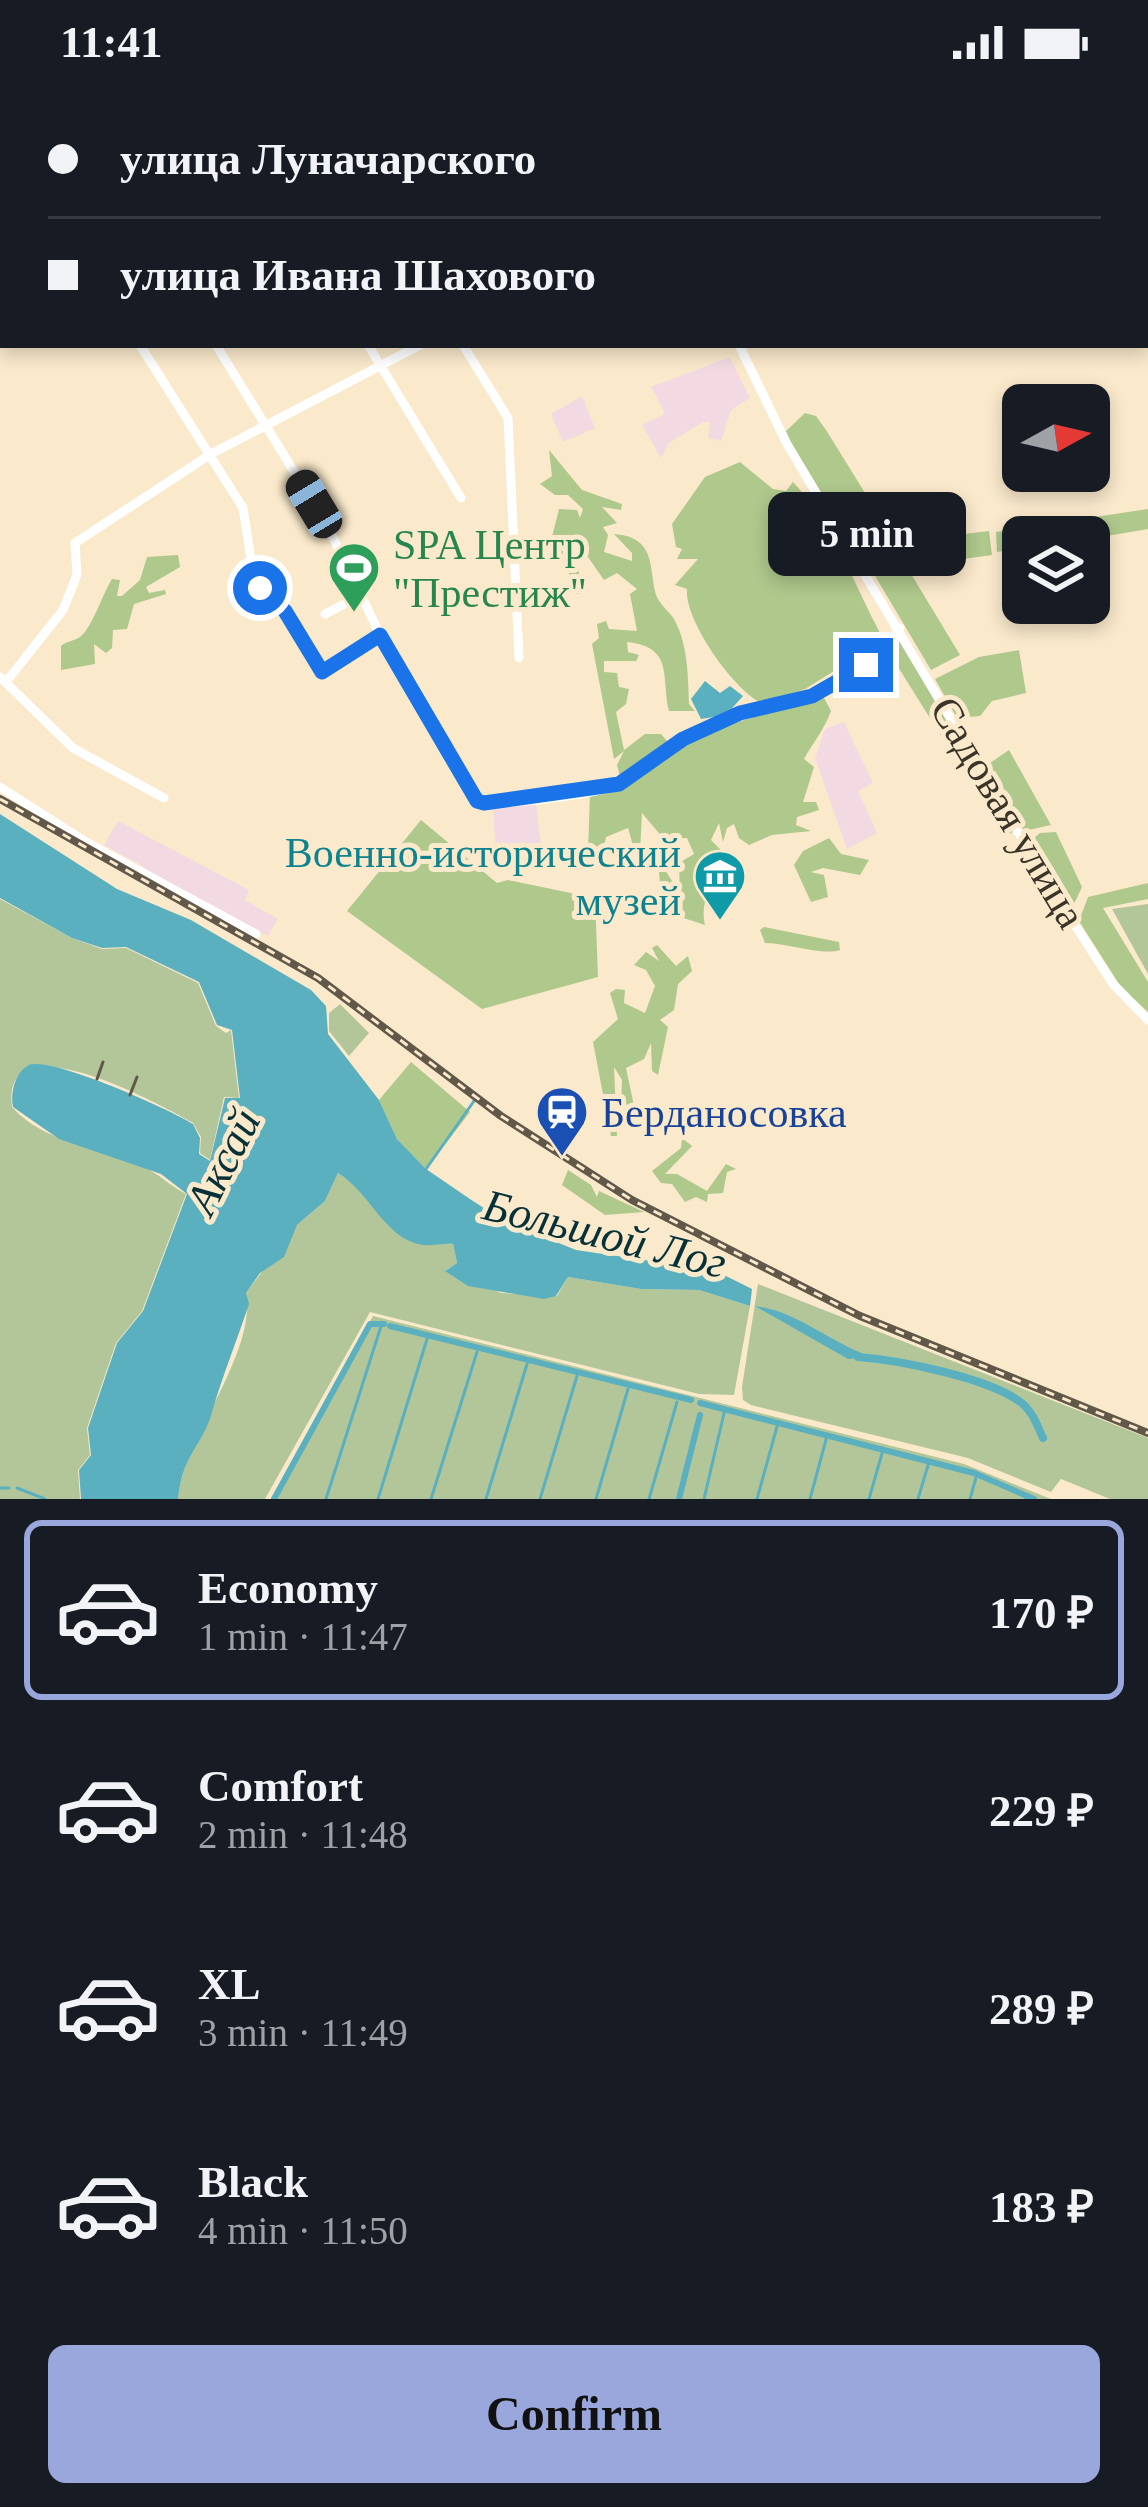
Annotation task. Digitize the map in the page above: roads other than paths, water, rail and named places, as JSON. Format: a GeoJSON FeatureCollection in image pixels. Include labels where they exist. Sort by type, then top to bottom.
{"type":"FeatureCollection","features":[{"type":"Feature","properties":{"kind":"main road"},"geometry":{"type":"LineString","coordinates":[[142,348],[248,520],[248,560],[256,582],[285,611],[322,672],[380,635]]}},
{"type":"Feature","properties":{"kind":"main road"},"geometry":{"type":"LineString","coordinates":[[218,348],[326,526],[380,635],[477,801],[619,784],[683,739],[740,713],[824,690],[892,641],[900,628]]}},
{"type":"Feature","properties":{"kind":"main road"},"geometry":{"type":"LineString","coordinates":[[370,348],[461,497]]}},
{"type":"Feature","properties":{"kind":"main road"},"geometry":{"type":"LineString","coordinates":[[164,798],[73,748],[3,679],[63,610],[77,575],[75,543],[211,454],[414,348]]}},
{"type":"Feature","properties":{"kind":"main road"},"geometry":{"type":"LineString","coordinates":[[465,348],[508,418],[519,658]]}},
{"type":"Feature","properties":{"kind":"main road","name":"Садовая улица"},"geometry":{"type":"LineString","coordinates":[[740,348],[787,444],[1070,919],[1122,995],[1148,1020]]}},
{"type":"Feature","properties":{"kind":"main road"},"geometry":{"type":"LineString","coordinates":[[325,614],[360,596]]}},
{"type":"Feature","properties":{"kind":"main road"},"geometry":{"type":"LineString","coordinates":[[892,641],[907,639]]}},
{"type":"Feature","properties":{"kind":"main road"},"geometry":{"type":"LineString","coordinates":[[0,788],[86,842],[256,934]]}},
{"type":"Feature","properties":{"kind":"water"},"geometry":{"type":"Polygon","coordinates":[[[705,681],[720,693],[730,686],[743,696],[726,715],[701,719],[691,699],[705,681]]]}},
{"type":"Feature","properties":{"kind":"water","name":"Аксай"},"geometry":{"type":"Polygon","coordinates":[[[0,814],[117,889],[191,920],[311,990],[326,1006],[328,1034],[379,1100],[397,1139],[426,1169],[470,1199],[504,1221],[576,1250],[714,1270],[752,1289],[750,1306],[699,1290],[641,1289],[568,1277],[556,1296],[544,1299],[468,1286],[445,1271],[457,1263],[453,1244],[423,1245],[398,1234],[338,1173],[325,1201],[297,1225],[284,1257],[260,1273],[246,1293],[249,1304],[208,1424],[184,1470],[178,1499],[81,1499],[79,1470],[91,1455],[88,1428],[117,1343],[143,1311],[187,1194],[161,1174],[59,1139],[13,1107],[15,1083],[24,1068],[41,1064],[110,1086],[193,1124],[200,1138],[199,1154],[210,1161],[225,1098],[240,1098],[232,1030],[217,1025],[199,982],[126,947],[102,948],[72,938],[0,898],[0,814]]]}},
{"type":"Feature","properties":{"kind":"water"},"geometry":{"type":"Polygon","coordinates":[[[755,1306],[785,1314],[872,1357],[848,1359],[755,1306]]]}},
{"type":"Feature","properties":{"kind":"waterway"},"geometry":{"type":"LineString","coordinates":[[426,1169],[474,1101]]}},
{"type":"Feature","properties":{"kind":"waterway"},"geometry":{"type":"LineString","coordinates":[[326,1499],[382,1323]]}},
{"type":"Feature","properties":{"kind":"waterway"},"geometry":{"type":"LineString","coordinates":[[274,1499],[370,1324],[384,1324]]}},
{"type":"Feature","properties":{"kind":"waterway"},"geometry":{"type":"LineString","coordinates":[[390,1326],[691,1400]]}},
{"type":"Feature","properties":{"kind":"waterway"},"geometry":{"type":"LineString","coordinates":[[378,1499],[427,1339]]}},
{"type":"Feature","properties":{"kind":"waterway"},"geometry":{"type":"LineString","coordinates":[[431,1499],[477,1352]]}},
{"type":"Feature","properties":{"kind":"waterway"},"geometry":{"type":"LineString","coordinates":[[858,1357],[920,1366],[1010,1395],[1033,1416],[1043,1438]]}},
{"type":"Feature","properties":{"kind":"waterway"},"geometry":{"type":"LineString","coordinates":[[486,1499],[527,1364]]}},
{"type":"Feature","properties":{"kind":"waterway"},"geometry":{"type":"LineString","coordinates":[[540,1499],[577,1376]]}},
{"type":"Feature","properties":{"kind":"waterway"},"geometry":{"type":"LineString","coordinates":[[596,1499],[628,1389]]}},
{"type":"Feature","properties":{"kind":"waterway"},"geometry":{"type":"LineString","coordinates":[[649,1499],[677,1402]]}},
{"type":"Feature","properties":{"kind":"waterway"},"geometry":{"type":"LineString","coordinates":[[700,1403],[974,1473],[1034,1499]]}},
{"type":"Feature","properties":{"kind":"waterway"},"geometry":{"type":"LineString","coordinates":[[704,1499],[725,1409]]}},
{"type":"Feature","properties":{"kind":"waterway"},"geometry":{"type":"LineString","coordinates":[[679,1499],[700,1415]]}},
{"type":"Feature","properties":{"kind":"waterway"},"geometry":{"type":"LineString","coordinates":[[757,1499],[778,1423]]}},
{"type":"Feature","properties":{"kind":"waterway"},"geometry":{"type":"LineString","coordinates":[[810,1499],[827,1436]]}},
{"type":"Feature","properties":{"kind":"waterway"},"geometry":{"type":"LineString","coordinates":[[869,1499],[883,1450]]}},
{"type":"Feature","properties":{"kind":"waterway"},"geometry":{"type":"LineString","coordinates":[[918,1499],[929,1462]]}},
{"type":"Feature","properties":{"kind":"waterway"},"geometry":{"type":"LineString","coordinates":[[970,1499],[977,1474]]}},
{"type":"Feature","properties":{"kind":"waterway"},"geometry":{"type":"LineString","coordinates":[[0,1488],[9,1488]]}},
{"type":"Feature","properties":{"kind":"waterway"},"geometry":{"type":"LineString","coordinates":[[17,1488],[45,1499]]}},
{"type":"Feature","properties":{"kind":"tram line"},"geometry":{"type":"LineString","coordinates":[[97,1079],[103,1062]]}},
{"type":"Feature","properties":{"kind":"tram line"},"geometry":{"type":"LineString","coordinates":[[130,1095],[137,1077]]}},
{"type":"Feature","properties":{"kind":"railway"},"geometry":{"type":"LineString","coordinates":[[0,799],[318,978],[501,1116],[632,1200],[860,1316],[1148,1433]]}},
{"type":"Feature","properties":{"kind":"place","name":"SPA Центр \"Престиж\""},"geometry":{"type":"Point","coordinates":[354,614]}},
{"type":"Feature","properties":{"kind":"place","name":"Военно-исторический музей"},"geometry":{"type":"Point","coordinates":[720,922]}},
{"type":"Feature","properties":{"kind":"place","name":"Берданосовка"},"geometry":{"type":"Point","coordinates":[562,1158]}},
{"type":"Feature","properties":{"kind":"water label","name":"Большой Лог"},"geometry":{"type":"Point","coordinates":[605,1233]}}]}
